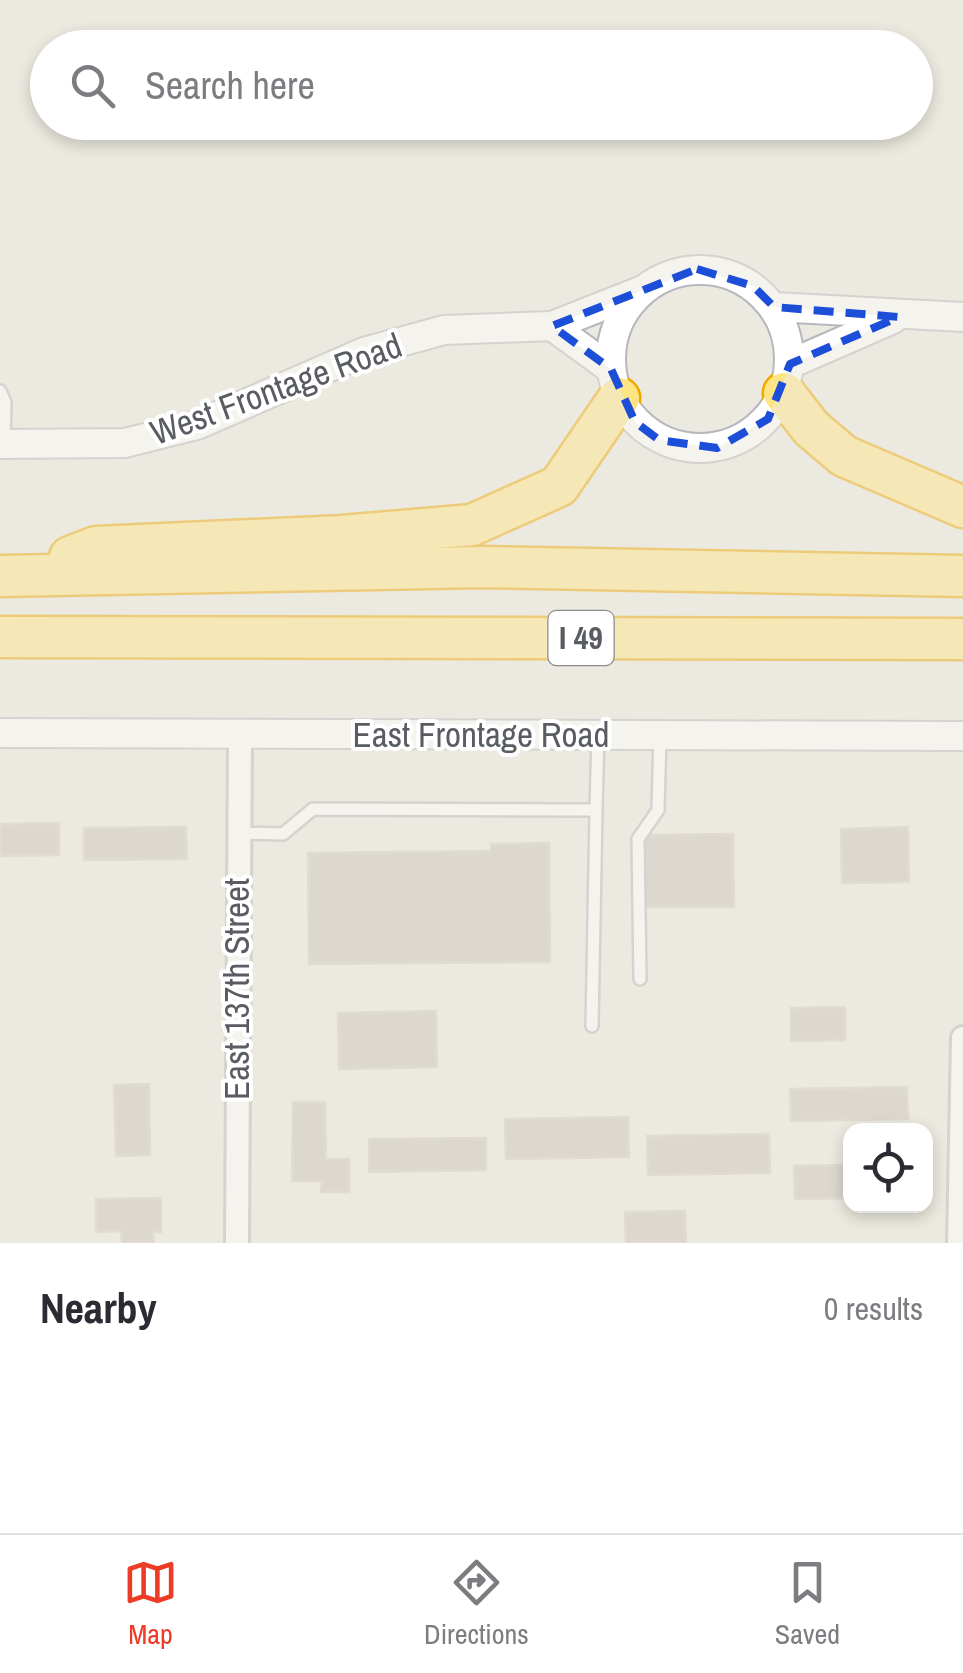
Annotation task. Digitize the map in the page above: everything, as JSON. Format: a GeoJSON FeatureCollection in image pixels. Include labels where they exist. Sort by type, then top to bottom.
{"type":"FeatureCollection","features":[{"type":"Feature","properties":{"kind":"highway"},"geometry":{"type":"LineString","coordinates":[[787,379],[812,428],[844,456],[963,508]]}},
{"type":"Feature","properties":{"kind":"highway"},"geometry":{"type":"LineString","coordinates":[[9,576],[96,548],[342,536],[472,525],[558,486],[615,383]]}},
{"type":"Feature","properties":{"kind":"highway","name":"I 49"},"geometry":{"type":"LineString","coordinates":[[9,576],[483,567],[963,576]]}},
{"type":"Feature","properties":{"kind":"highway","name":"I 49"},"geometry":{"type":"LineString","coordinates":[[0,636],[963,638]]}},
{"type":"Feature","properties":{"kind":"street"},"geometry":{"type":"LineString","coordinates":[[552,326],[615,383],[635,422],[659,440],[688,449],[718,448],[745,438],[768,419],[787,379],[786,334],[774,307],[753,286],[726,273],[697,269],[668,275],[642,290],[623,312],[612,340],[615,383]]}},
{"type":"Feature","properties":{"kind":"street","name":"West Frontage Road"},"geometry":{"type":"LineString","coordinates":[[2,444],[124,443],[197,425],[364,352],[444,330],[552,326],[642,290]]}},
{"type":"Feature","properties":{"kind":"street"},"geometry":{"type":"LineString","coordinates":[[774,307],[898,317],[963,317]]}},
{"type":"Feature","properties":{"kind":"street"},"geometry":{"type":"LineString","coordinates":[[787,379],[898,317]]}},
{"type":"Feature","properties":{"kind":"street","name":"East Frontage Road"},"geometry":{"type":"LineString","coordinates":[[0,733],[963,736]]}},
{"type":"Feature","properties":{"kind":"street","name":"East 137th Street"},"geometry":{"type":"LineString","coordinates":[[237,1243],[240,735]]}},
{"type":"Feature","properties":{"kind":"street"},"geometry":{"type":"LineString","coordinates":[[959,1243],[963,1038]]}},
{"type":"Feature","properties":{"kind":"lane"},"geometry":{"type":"LineString","coordinates":[[0,391],[4,402],[2,444]]}},
{"type":"Feature","properties":{"kind":"lane"},"geometry":{"type":"LineString","coordinates":[[592,1026],[598,735]]}},
{"type":"Feature","properties":{"kind":"lane"},"geometry":{"type":"LineString","coordinates":[[640,979],[638,839],[658,810],[660,735]]}},
{"type":"Feature","properties":{"kind":"lane"},"geometry":{"type":"LineString","coordinates":[[237,833],[282,834],[312,809],[596,810]]}},
{"type":"Feature","properties":{"kind":"highlighted area"},"geometry":{"type":"Polygon","coordinates":[[[697,269],[753,286],[774,307],[899,317],[790,364],[768,419],[717,448],[659,440],[635,422],[611,369],[552,326],[697,269]]]}},
{"type":"Feature","properties":{"kind":"building"},"geometry":{"type":"Polygon","coordinates":[[[59,823],[59,855],[0,856],[0,824],[59,823]]]}},
{"type":"Feature","properties":{"kind":"building"},"geometry":{"type":"Polygon","coordinates":[[[186,827],[187,859],[84,860],[84,828],[186,827]]]}},
{"type":"Feature","properties":{"kind":"building"},"geometry":{"type":"Polygon","coordinates":[[[908,827],[909,882],[842,883],[841,829],[908,827]]]}},
{"type":"Feature","properties":{"kind":"building"},"geometry":{"type":"Polygon","coordinates":[[[733,834],[734,907],[644,907],[644,835],[733,834]]]}},
{"type":"Feature","properties":{"kind":"building"},"geometry":{"type":"Polygon","coordinates":[[[549,843],[550,962],[309,964],[308,853],[491,851],[491,844],[549,843]]]}},
{"type":"Feature","properties":{"kind":"building"},"geometry":{"type":"Polygon","coordinates":[[[845,1007],[845,1040],[791,1041],[791,1008],[845,1007]]]}},
{"type":"Feature","properties":{"kind":"building"},"geometry":{"type":"Polygon","coordinates":[[[436,1011],[437,1067],[339,1069],[338,1013],[436,1011]]]}},
{"type":"Feature","properties":{"kind":"building"},"geometry":{"type":"Polygon","coordinates":[[[149,1084],[150,1155],[116,1156],[114,1085],[149,1084]]]}},
{"type":"Feature","properties":{"kind":"building"},"geometry":{"type":"Polygon","coordinates":[[[907,1087],[908,1119],[791,1121],[790,1089],[907,1087]]]}},
{"type":"Feature","properties":{"kind":"building"},"geometry":{"type":"Polygon","coordinates":[[[293,1102],[325,1102],[326,1159],[349,1159],[349,1192],[321,1192],[322,1181],[292,1181],[293,1102]]]}},
{"type":"Feature","properties":{"kind":"building"},"geometry":{"type":"Polygon","coordinates":[[[628,1117],[629,1157],[506,1159],[505,1119],[628,1117]]]}},
{"type":"Feature","properties":{"kind":"building"},"geometry":{"type":"Polygon","coordinates":[[[769,1134],[770,1173],[648,1175],[647,1136],[769,1134]]]}},
{"type":"Feature","properties":{"kind":"building"},"geometry":{"type":"Polygon","coordinates":[[[486,1138],[486,1170],[369,1172],[369,1139],[486,1138]]]}},
{"type":"Feature","properties":{"kind":"building"},"geometry":{"type":"Polygon","coordinates":[[[843,1165],[843,1198],[795,1199],[794,1166],[843,1165]]]}},
{"type":"Feature","properties":{"kind":"building"},"geometry":{"type":"Polygon","coordinates":[[[161,1198],[161,1232],[153,1232],[154,1243],[122,1243],[121,1231],[96,1232],[96,1199],[161,1198]]]}},
{"type":"Feature","properties":{"kind":"building"},"geometry":{"type":"Polygon","coordinates":[[[685,1211],[686,1243],[626,1243],[625,1212],[685,1211]]]}}]}
